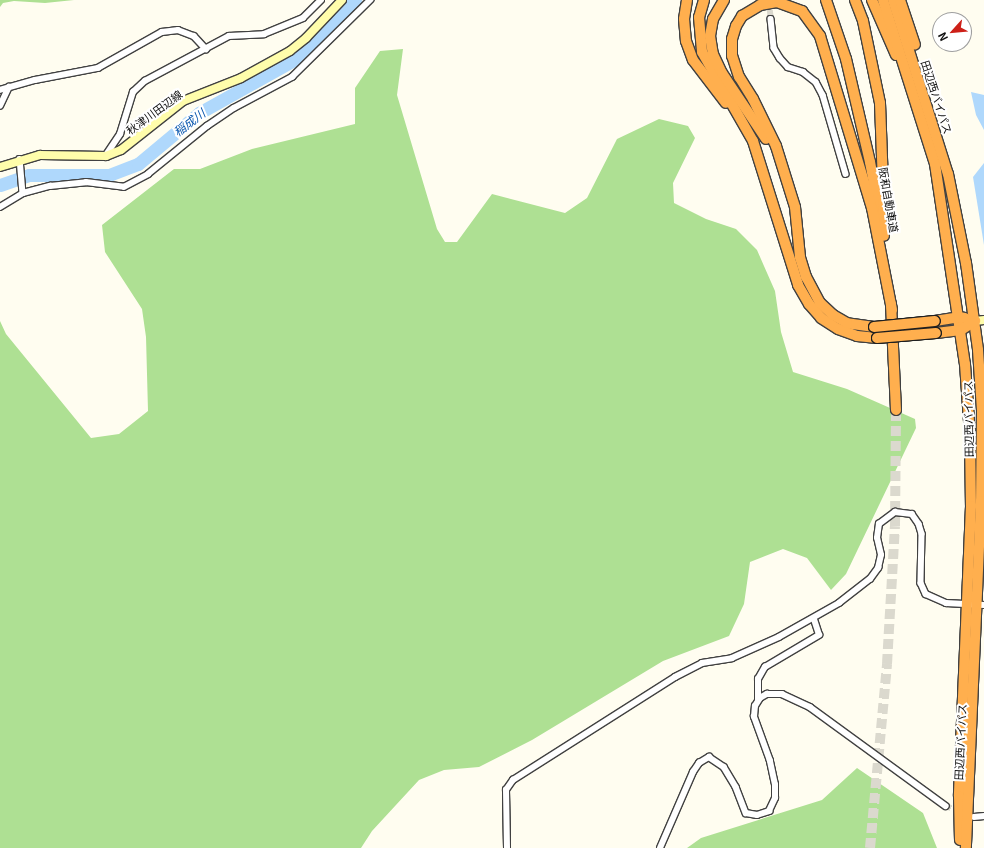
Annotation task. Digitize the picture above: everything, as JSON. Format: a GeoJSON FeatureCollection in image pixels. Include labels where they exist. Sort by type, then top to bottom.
{"type":"FeatureCollection","features":[{"type":"Feature","properties":{"kind":"highway"},"geometry":{"type":"LineString","coordinates":[[687,0],[684,19],[693,60],[744,125]]}},
{"type":"Feature","properties":{"kind":"highway"},"geometry":{"type":"LineString","coordinates":[[704,0],[699,17],[702,52],[756,147],[798,284],[809,304],[820,318],[838,329],[857,336],[877,338],[960,330],[980,320]]}},
{"type":"Feature","properties":{"kind":"highway"},"geometry":{"type":"LineString","coordinates":[[724,0],[713,19],[710,36],[713,54],[722,72],[769,145],[797,231]]}},
{"type":"Feature","properties":{"kind":"highway","name":"阪和自動車道"},"geometry":{"type":"LineString","coordinates":[[826,0],[846,59],[882,223],[892,310],[896,410]]}},
{"type":"Feature","properties":{"kind":"highway"},"geometry":{"type":"LineString","coordinates":[[855,0],[863,21],[880,103],[885,203],[882,223]]}},
{"type":"Feature","properties":{"kind":"highway"},"geometry":{"type":"LineString","coordinates":[[872,0],[919,110]]}},
{"type":"Feature","properties":{"kind":"highway","name":"田辺西バイパス"},"geometry":{"type":"LineString","coordinates":[[883,0],[919,110],[943,207],[959,317],[970,436],[971,506],[959,796],[960,848]]}},
{"type":"Feature","properties":{"kind":"highway","name":"田辺西バイパス"},"geometry":{"type":"LineString","coordinates":[[892,0],[934,124],[948,174],[980,320],[982,410],[980,604],[966,848]]}},
{"type":"Feature","properties":{"kind":"highway"},"geometry":{"type":"LineString","coordinates":[[900,0],[911,30],[934,124]]}},
{"type":"Feature","properties":{"kind":"highway"},"geometry":{"type":"LineString","coordinates":[[892,310],[872,208],[820,36],[802,10],[788,4],[770,2],[751,9],[736,26],[732,39],[732,56],[739,77],[754,99],[776,146],[795,208],[800,257],[806,277],[820,303],[846,323],[874,327],[959,317],[980,320]]}},
{"type":"Feature","properties":{"kind":"main road","name":"秋津川田辺線"},"geometry":{"type":"LineString","coordinates":[[0,167],[20,159],[40,155],[106,156],[121,150],[183,102],[241,78],[290,51],[306,38],[342,0]]}},
{"type":"Feature","properties":{"kind":"street"},"geometry":{"type":"LineString","coordinates":[[106,156],[120,134],[133,92],[145,81],[229,36],[264,34],[303,18],[321,0]]}},
{"type":"Feature","properties":{"kind":"street"},"geometry":{"type":"LineString","coordinates":[[0,207],[23,193],[86,182],[124,186],[148,174],[207,126],[234,108],[292,78],[370,0]]}},
{"type":"Feature","properties":{"kind":"street"},"geometry":{"type":"LineString","coordinates":[[771,19],[774,48],[780,58],[788,67],[803,72],[816,82],[823,95],[846,174]]}},
{"type":"Feature","properties":{"kind":"street"},"geometry":{"type":"LineString","coordinates":[[0,90],[98,68],[162,32],[178,30],[194,36],[206,49]]}},
{"type":"Feature","properties":{"kind":"street"},"geometry":{"type":"LineString","coordinates":[[0,106],[9,87]]}},
{"type":"Feature","properties":{"kind":"street"},"geometry":{"type":"LineString","coordinates":[[20,159],[19,169],[23,193]]}},
{"type":"Feature","properties":{"kind":"street"},"geometry":{"type":"LineString","coordinates":[[507,848],[506,790],[514,780],[675,677],[702,663],[732,658],[814,620],[870,579],[878,568],[881,555],[877,538],[879,524],[895,512],[912,514],[919,524],[922,534],[921,583],[926,594],[946,604],[980,604]]}},
{"type":"Feature","properties":{"kind":"street"},"geometry":{"type":"LineString","coordinates":[[660,848],[693,772],[699,763],[708,757],[724,766],[736,787],[746,813],[757,816],[769,811],[775,798],[775,785],[770,761],[754,717],[758,700],[758,679],[765,667],[819,635],[814,620]]}},
{"type":"Feature","properties":{"kind":"street"},"geometry":{"type":"LineString","coordinates":[[758,700],[768,694],[782,694],[810,707],[946,806]]}},
{"type":"Feature","properties":{"kind":"street"},"geometry":{"type":"LineString","coordinates":[[974,817],[984,816]]}},
{"type":"Feature","properties":{"kind":"green space"},"geometry":{"type":"Polygon","coordinates":[[[0,0],[74,0],[45,3],[14,1],[3,3],[0,7],[0,0]]]}},
{"type":"Feature","properties":{"kind":"green space"},"geometry":{"type":"Polygon","coordinates":[[[403,49],[397,95],[437,229],[445,242],[457,242],[492,194],[565,213],[587,198],[617,139],[659,119],[688,126],[695,138],[673,183],[674,203],[706,219],[736,229],[757,250],[775,291],[781,332],[793,372],[847,389],[915,419],[916,428],[846,574],[831,590],[807,558],[783,549],[750,562],[744,604],[729,636],[663,661],[532,740],[479,767],[444,770],[419,780],[372,831],[361,848],[0,848],[0,321],[6,334],[91,438],[119,434],[148,411],[146,337],[142,309],[105,252],[102,225],[174,169],[200,169],[252,149],[355,124],[355,88],[380,51],[403,49]]]}},
{"type":"Feature","properties":{"kind":"green space"},"geometry":{"type":"Polygon","coordinates":[[[857,768],[923,813],[937,848],[687,848],[701,838],[822,800],[857,768]]]}},
{"type":"Feature","properties":{"kind":"water"},"geometry":{"type":"Polygon","coordinates":[[[971,92],[984,95],[984,130],[976,115],[971,92]]]}},
{"type":"Feature","properties":{"kind":"water"},"geometry":{"type":"Polygon","coordinates":[[[984,163],[984,245],[973,177],[984,163]]]}},
{"type":"Feature","properties":{"kind":"waterway","name":"稲成川"},"geometry":{"type":"LineString","coordinates":[[0,185],[29,175],[109,175],[138,164],[199,113],[294,60],[355,0]]}},
{"type":"Feature","properties":{"kind":"tunnel"},"geometry":{"type":"LineString","coordinates":[[769,2],[771,19]]}},
{"type":"Feature","properties":{"kind":"tunnel"},"geometry":{"type":"LineString","coordinates":[[870,848],[887,664],[895,526],[896,410]]}},
{"type":"Feature","properties":{"kind":"tunnel"},"geometry":{"type":"LineString","coordinates":[[946,806],[961,812]]}}]}
